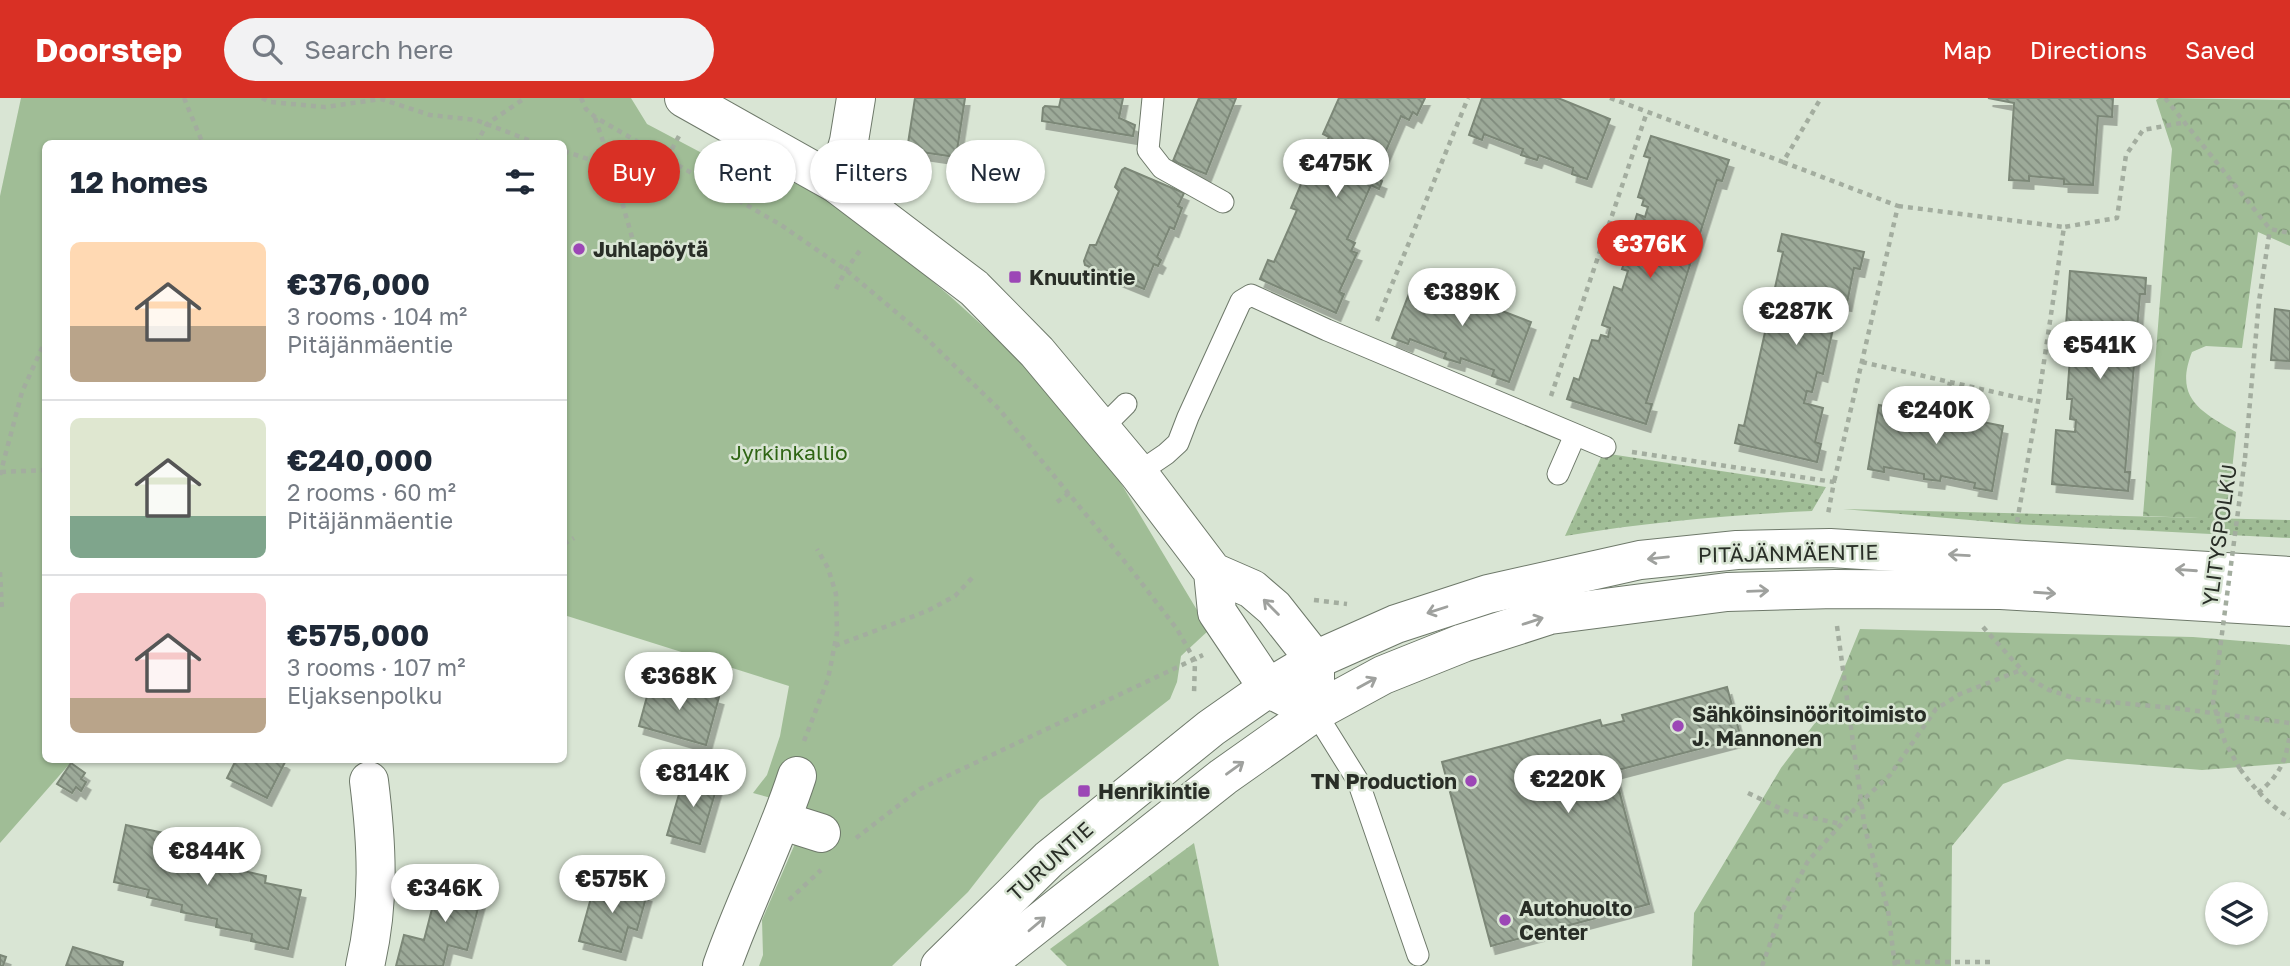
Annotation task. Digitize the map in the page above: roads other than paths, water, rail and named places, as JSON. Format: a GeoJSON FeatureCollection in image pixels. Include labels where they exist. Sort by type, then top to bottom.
{"type":"FeatureCollection","features":[{"type":"Feature","properties":{"kind":"main road"},"geometry":{"type":"LineString","coordinates":[[684,98],[810,169]]}},
{"type":"Feature","properties":{"kind":"main road"},"geometry":{"type":"LineString","coordinates":[[849,140],[856,98]]}},
{"type":"Feature","properties":{"kind":"main road"},"geometry":{"type":"LineString","coordinates":[[862,203],[974,288],[1037,352],[1114,416],[1138,473],[1213,572],[1252,589],[1274,608],[1315,660],[1315,712],[1268,688],[1217,612],[1213,572]]}},
{"type":"Feature","properties":{"kind":"main road","name":"PITÄJÄNMÄENTIE"},"geometry":{"type":"LineString","coordinates":[[1268,688],[1315,660],[1396,624],[1488,594],[1640,560],[1737,550],[1830,548],[2290,576]]}},
{"type":"Feature","properties":{"kind":"main road","name":"PITÄJÄNMÄENTIE"},"geometry":{"type":"LineString","coordinates":[[1315,712],[1383,675],[1463,643],[1550,615],[1727,592],[1835,589],[2001,590],[2290,607]]}},
{"type":"Feature","properties":{"kind":"main road","name":"TURUNTIE"},"geometry":{"type":"LineString","coordinates":[[940,966],[1039,869],[1104,813],[1211,728],[1268,688]]}},
{"type":"Feature","properties":{"kind":"main road","name":"TURUNTIE"},"geometry":{"type":"LineString","coordinates":[[984,966],[1223,777],[1315,712]]}},
{"type":"Feature","properties":{"kind":"main road"},"geometry":{"type":"LineString","coordinates":[[722,966],[736,927],[783,821],[797,776]]}},
{"type":"Feature","properties":{"kind":"main road"},"geometry":{"type":"LineString","coordinates":[[365,966],[371,935],[377,868],[369,781]]}},
{"type":"Feature","properties":{"kind":"main road"},"geometry":{"type":"LineString","coordinates":[[783,821],[833,847]]}},
{"type":"Feature","properties":{"kind":"lane"},"geometry":{"type":"LineString","coordinates":[[1153,98],[1147,150],[1162,168],[1223,202]]}},
{"type":"Feature","properties":{"kind":"lane"},"geometry":{"type":"LineString","coordinates":[[1138,473],[1178,443],[1241,300],[1251,295],[1327,330],[1605,447]]}},
{"type":"Feature","properties":{"kind":"lane"},"geometry":{"type":"LineString","coordinates":[[1558,474],[1575,435]]}},
{"type":"Feature","properties":{"kind":"lane"},"geometry":{"type":"LineString","coordinates":[[1315,712],[1358,781],[1418,955]]}},
{"type":"Feature","properties":{"kind":"place","name":"Juhlapöytä"},"geometry":{"type":"Point","coordinates":[579,249]}},
{"type":"Feature","properties":{"kind":"place","name":"Knuutintie"},"geometry":{"type":"Point","coordinates":[1015,277]}},
{"type":"Feature","properties":{"kind":"place","name":"Sähköinsinööritoimisto J. Mannonen"},"geometry":{"type":"Point","coordinates":[1678,726]}},
{"type":"Feature","properties":{"kind":"place","name":"TN Production"},"geometry":{"type":"Point","coordinates":[1471,781]}},
{"type":"Feature","properties":{"kind":"place","name":"Henrikintie"},"geometry":{"type":"Point","coordinates":[1084,791]}},
{"type":"Feature","properties":{"kind":"place","name":"Autohuolto Center"},"geometry":{"type":"Point","coordinates":[1505,920]}},
{"type":"Feature","properties":{"kind":"park label","name":"Jyrkinkallio"},"geometry":{"type":"Point","coordinates":[789,452]}}]}
